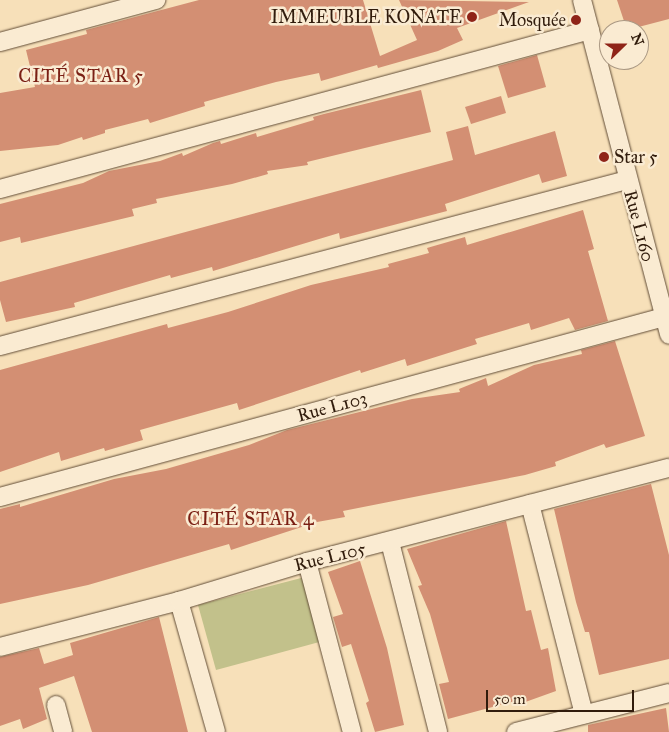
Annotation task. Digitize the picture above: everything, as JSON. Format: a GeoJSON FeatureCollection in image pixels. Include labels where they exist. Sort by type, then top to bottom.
{"type":"FeatureCollection","features":[{"type":"Feature","properties":{"kind":"street"},"geometry":{"type":"LineString","coordinates":[[0,42],[156,0]]}},
{"type":"Feature","properties":{"kind":"street","name":"Rue L160"},"geometry":{"type":"LineString","coordinates":[[582,0],[627,180],[665,307],[669,335]]}},
{"type":"Feature","properties":{"kind":"street"},"geometry":{"type":"LineString","coordinates":[[0,189],[590,30]]}},
{"type":"Feature","properties":{"kind":"street"},"geometry":{"type":"LineString","coordinates":[[0,346],[627,180]]}},
{"type":"Feature","properties":{"kind":"street","name":"Rue L103"},"geometry":{"type":"LineString","coordinates":[[0,497],[665,307]]}},
{"type":"Feature","properties":{"kind":"street","name":"Rue L105"},"geometry":{"type":"LineString","coordinates":[[0,647],[179,601],[307,562],[390,542],[665,469]]}},
{"type":"Feature","properties":{"kind":"street"},"geometry":{"type":"LineString","coordinates":[[530,504],[584,714]]}},
{"type":"Feature","properties":{"kind":"street"},"geometry":{"type":"LineString","coordinates":[[390,542],[438,732]]}},
{"type":"Feature","properties":{"kind":"street"},"geometry":{"type":"LineString","coordinates":[[307,562],[352,732]]}},
{"type":"Feature","properties":{"kind":"street"},"geometry":{"type":"LineString","coordinates":[[179,601],[216,732]]}},
{"type":"Feature","properties":{"kind":"street"},"geometry":{"type":"LineString","coordinates":[[516,732],[669,693]]}},
{"type":"Feature","properties":{"kind":"street"},"geometry":{"type":"LineString","coordinates":[[56,705],[63,732]]}},
{"type":"Feature","properties":{"kind":"shaded area"},"geometry":{"type":"Polygon","coordinates":[[[305,577],[323,641],[216,670],[198,605],[305,577]]]}},
{"type":"Feature","properties":{"kind":"building"},"geometry":{"type":"Polygon","coordinates":[[[199,0],[363,0],[380,56],[417,40],[399,0],[529,2],[457,28],[463,40],[438,51],[378,68],[377,65],[321,81],[319,73],[276,82],[204,102],[205,106],[150,123],[148,119],[105,130],[105,133],[83,140],[82,137],[58,145],[0,151],[0,93],[35,87],[26,50],[87,34],[86,30],[199,0]]]}},
{"type":"Feature","properties":{"kind":"building"},"geometry":{"type":"Polygon","coordinates":[[[617,0],[669,0],[669,19],[649,24],[649,20],[624,20],[617,0]]]}},
{"type":"Feature","properties":{"kind":"building"},"geometry":{"type":"Polygon","coordinates":[[[537,55],[546,87],[508,98],[498,66],[537,55]]]}},
{"type":"Feature","properties":{"kind":"building"},"geometry":{"type":"Polygon","coordinates":[[[421,90],[431,132],[307,162],[308,165],[267,171],[268,174],[232,184],[156,199],[157,203],[132,209],[134,216],[21,243],[20,237],[0,242],[0,204],[83,183],[109,171],[160,161],[182,153],[183,156],[220,141],[221,144],[256,133],[257,137],[314,120],[313,117],[421,90]]]}},
{"type":"Feature","properties":{"kind":"building"},"geometry":{"type":"Polygon","coordinates":[[[501,96],[506,113],[471,124],[465,107],[501,96]]]}},
{"type":"Feature","properties":{"kind":"building"},"geometry":{"type":"Polygon","coordinates":[[[468,126],[475,155],[555,131],[567,176],[542,183],[539,174],[445,204],[447,211],[340,239],[339,233],[213,271],[212,267],[171,278],[170,275],[74,303],[75,307],[6,322],[0,300],[0,282],[453,160],[446,132],[468,126]]]}},
{"type":"Feature","properties":{"kind":"building"},"geometry":{"type":"Polygon","coordinates":[[[583,210],[594,249],[588,251],[608,321],[575,330],[569,318],[531,330],[529,323],[475,339],[477,344],[407,366],[405,359],[361,373],[360,370],[239,410],[237,403],[140,430],[143,440],[105,451],[104,448],[61,461],[59,452],[0,472],[0,370],[167,324],[168,328],[228,312],[311,285],[389,267],[388,264],[429,253],[427,248],[465,237],[467,245],[583,210]]]}},
{"type":"Feature","properties":{"kind":"building"},"geometry":{"type":"Polygon","coordinates":[[[615,341],[645,436],[606,448],[604,444],[555,462],[556,466],[525,475],[343,511],[345,517],[317,522],[231,550],[229,544],[88,585],[0,604],[0,509],[20,504],[20,507],[114,479],[166,469],[249,445],[287,430],[412,399],[460,392],[459,389],[486,378],[488,386],[534,365],[582,354],[581,350],[615,341]]]}},
{"type":"Feature","properties":{"kind":"building"},"geometry":{"type":"Polygon","coordinates":[[[651,484],[669,555],[669,659],[599,675],[589,632],[585,632],[576,602],[554,509],[651,484]]]}},
{"type":"Feature","properties":{"kind":"building"},"geometry":{"type":"Polygon","coordinates":[[[506,521],[526,611],[531,610],[541,650],[548,648],[556,691],[517,705],[515,701],[448,719],[439,684],[449,682],[430,614],[418,586],[422,585],[407,549],[506,521]]]}},
{"type":"Feature","properties":{"kind":"building"},"geometry":{"type":"Polygon","coordinates":[[[360,561],[387,648],[404,725],[375,732],[366,703],[369,701],[351,644],[342,647],[333,617],[343,614],[328,572],[360,561]]]}},
{"type":"Feature","properties":{"kind":"building"},"geometry":{"type":"Polygon","coordinates":[[[159,617],[188,732],[92,732],[74,676],[39,688],[47,719],[23,729],[20,719],[0,726],[0,657],[39,648],[44,664],[73,655],[70,643],[159,617]]]}},
{"type":"Feature","properties":{"kind":"building"},"geometry":{"type":"Polygon","coordinates":[[[666,708],[669,732],[588,732],[588,725],[666,708]]]}},
{"type":"Feature","properties":{"kind":"place","name":"IMMEUBLE KONATE"},"geometry":{"type":"Point","coordinates":[472,17]}},
{"type":"Feature","properties":{"kind":"place","name":"Mosquée"},"geometry":{"type":"Point","coordinates":[576,20]}},
{"type":"Feature","properties":{"kind":"place","name":"Star 5"},"geometry":{"type":"Point","coordinates":[604,157]}},
{"type":"Feature","properties":{"kind":"district","name":"CITÉ STAR 5"},"geometry":{"type":"Point","coordinates":[81,76]}},
{"type":"Feature","properties":{"kind":"district","name":"CITÉ STAR 4"},"geometry":{"type":"Point","coordinates":[251,519]}}]}
